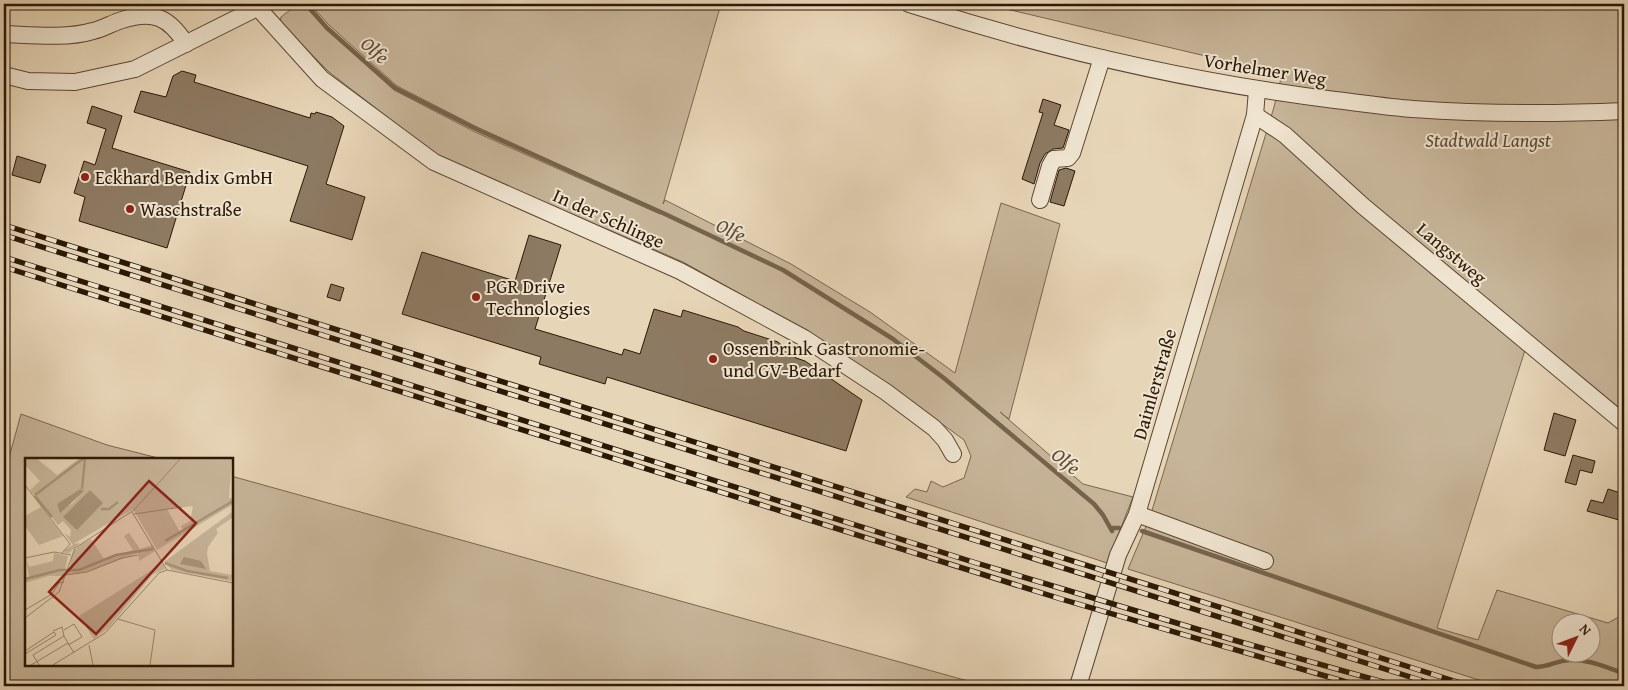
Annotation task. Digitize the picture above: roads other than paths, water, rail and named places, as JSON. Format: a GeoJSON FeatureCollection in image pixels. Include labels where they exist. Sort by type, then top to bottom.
{"type":"FeatureCollection","features":[{"type":"Feature","properties":{"kind":"street","name":"Vorhelmer Weg"},"geometry":{"type":"LineString","coordinates":[[909,4],[975,25],[1102,58],[1180,76],[1258,90],[1413,109],[1547,114],[1624,111]]}},
{"type":"Feature","properties":{"kind":"street"},"geometry":{"type":"LineString","coordinates":[[4,75],[28,81],[75,82],[135,69],[261,6]]}},
{"type":"Feature","properties":{"kind":"street","name":"In der Schlinge"},"geometry":{"type":"LineString","coordinates":[[261,6],[322,78],[434,162],[680,271],[804,338],[886,392],[934,428],[945,440],[953,454]]}},
{"type":"Feature","properties":{"kind":"street"},"geometry":{"type":"LineString","coordinates":[[4,34],[62,35],[93,32],[122,20],[146,14],[161,17],[179,33],[186,44]]}},
{"type":"Feature","properties":{"kind":"street"},"geometry":{"type":"LineString","coordinates":[[1040,200],[1050,166],[1054,159],[1068,158],[1072,153],[1102,58]]}},
{"type":"Feature","properties":{"kind":"street","name":"Daimlerstraße"},"geometry":{"type":"LineString","coordinates":[[1078,686],[1118,555],[1137,514],[1255,114],[1258,90]]}},
{"type":"Feature","properties":{"kind":"street","name":"Langstweg"},"geometry":{"type":"LineString","coordinates":[[1255,114],[1285,134],[1363,206],[1624,424]]}},
{"type":"Feature","properties":{"kind":"street"},"geometry":{"type":"LineString","coordinates":[[1137,514],[1265,561]]}},
{"type":"Feature","properties":{"kind":"waterway","name":"Olfe"},"geometry":{"type":"LineString","coordinates":[[306,4],[327,28],[395,88],[476,129],[665,214],[783,270],[893,339],[945,379],[1094,504],[1112,531]]}},
{"type":"Feature","properties":{"kind":"waterway"},"geometry":{"type":"LineString","coordinates":[[1111,528],[1119,528]]}},
{"type":"Feature","properties":{"kind":"waterway"},"geometry":{"type":"LineString","coordinates":[[1142,531],[1536,667],[1566,660],[1577,660],[1591,662],[1624,673]]}},
{"type":"Feature","properties":{"kind":"railway"},"geometry":{"type":"LineString","coordinates":[[4,225],[1470,686]]}},
{"type":"Feature","properties":{"kind":"railway"},"geometry":{"type":"LineString","coordinates":[[4,235],[1439,686]]}},
{"type":"Feature","properties":{"kind":"railway"},"geometry":{"type":"LineString","coordinates":[[4,257],[973,562],[1230,639],[1397,686]]}},
{"type":"Feature","properties":{"kind":"railway"},"geometry":{"type":"LineString","coordinates":[[4,267],[1061,599],[1360,686]]}},
{"type":"Feature","properties":{"kind":"place","name":"Eckhard Bendix GmbH"},"geometry":{"type":"Point","coordinates":[85,177]}},
{"type":"Feature","properties":{"kind":"place","name":"Waschstraße"},"geometry":{"type":"Point","coordinates":[130,209]}},
{"type":"Feature","properties":{"kind":"place","name":"PGR Drive Technologies"},"geometry":{"type":"Point","coordinates":[476,297]}},
{"type":"Feature","properties":{"kind":"place","name":"Ossenbrink Gastronomie- und GV-Bedarf"},"geometry":{"type":"Point","coordinates":[713,359]}},
{"type":"Feature","properties":{"kind":"park label","name":"Stadtwald Langst"},"geometry":{"type":"Point","coordinates":[1488,140]}}]}
